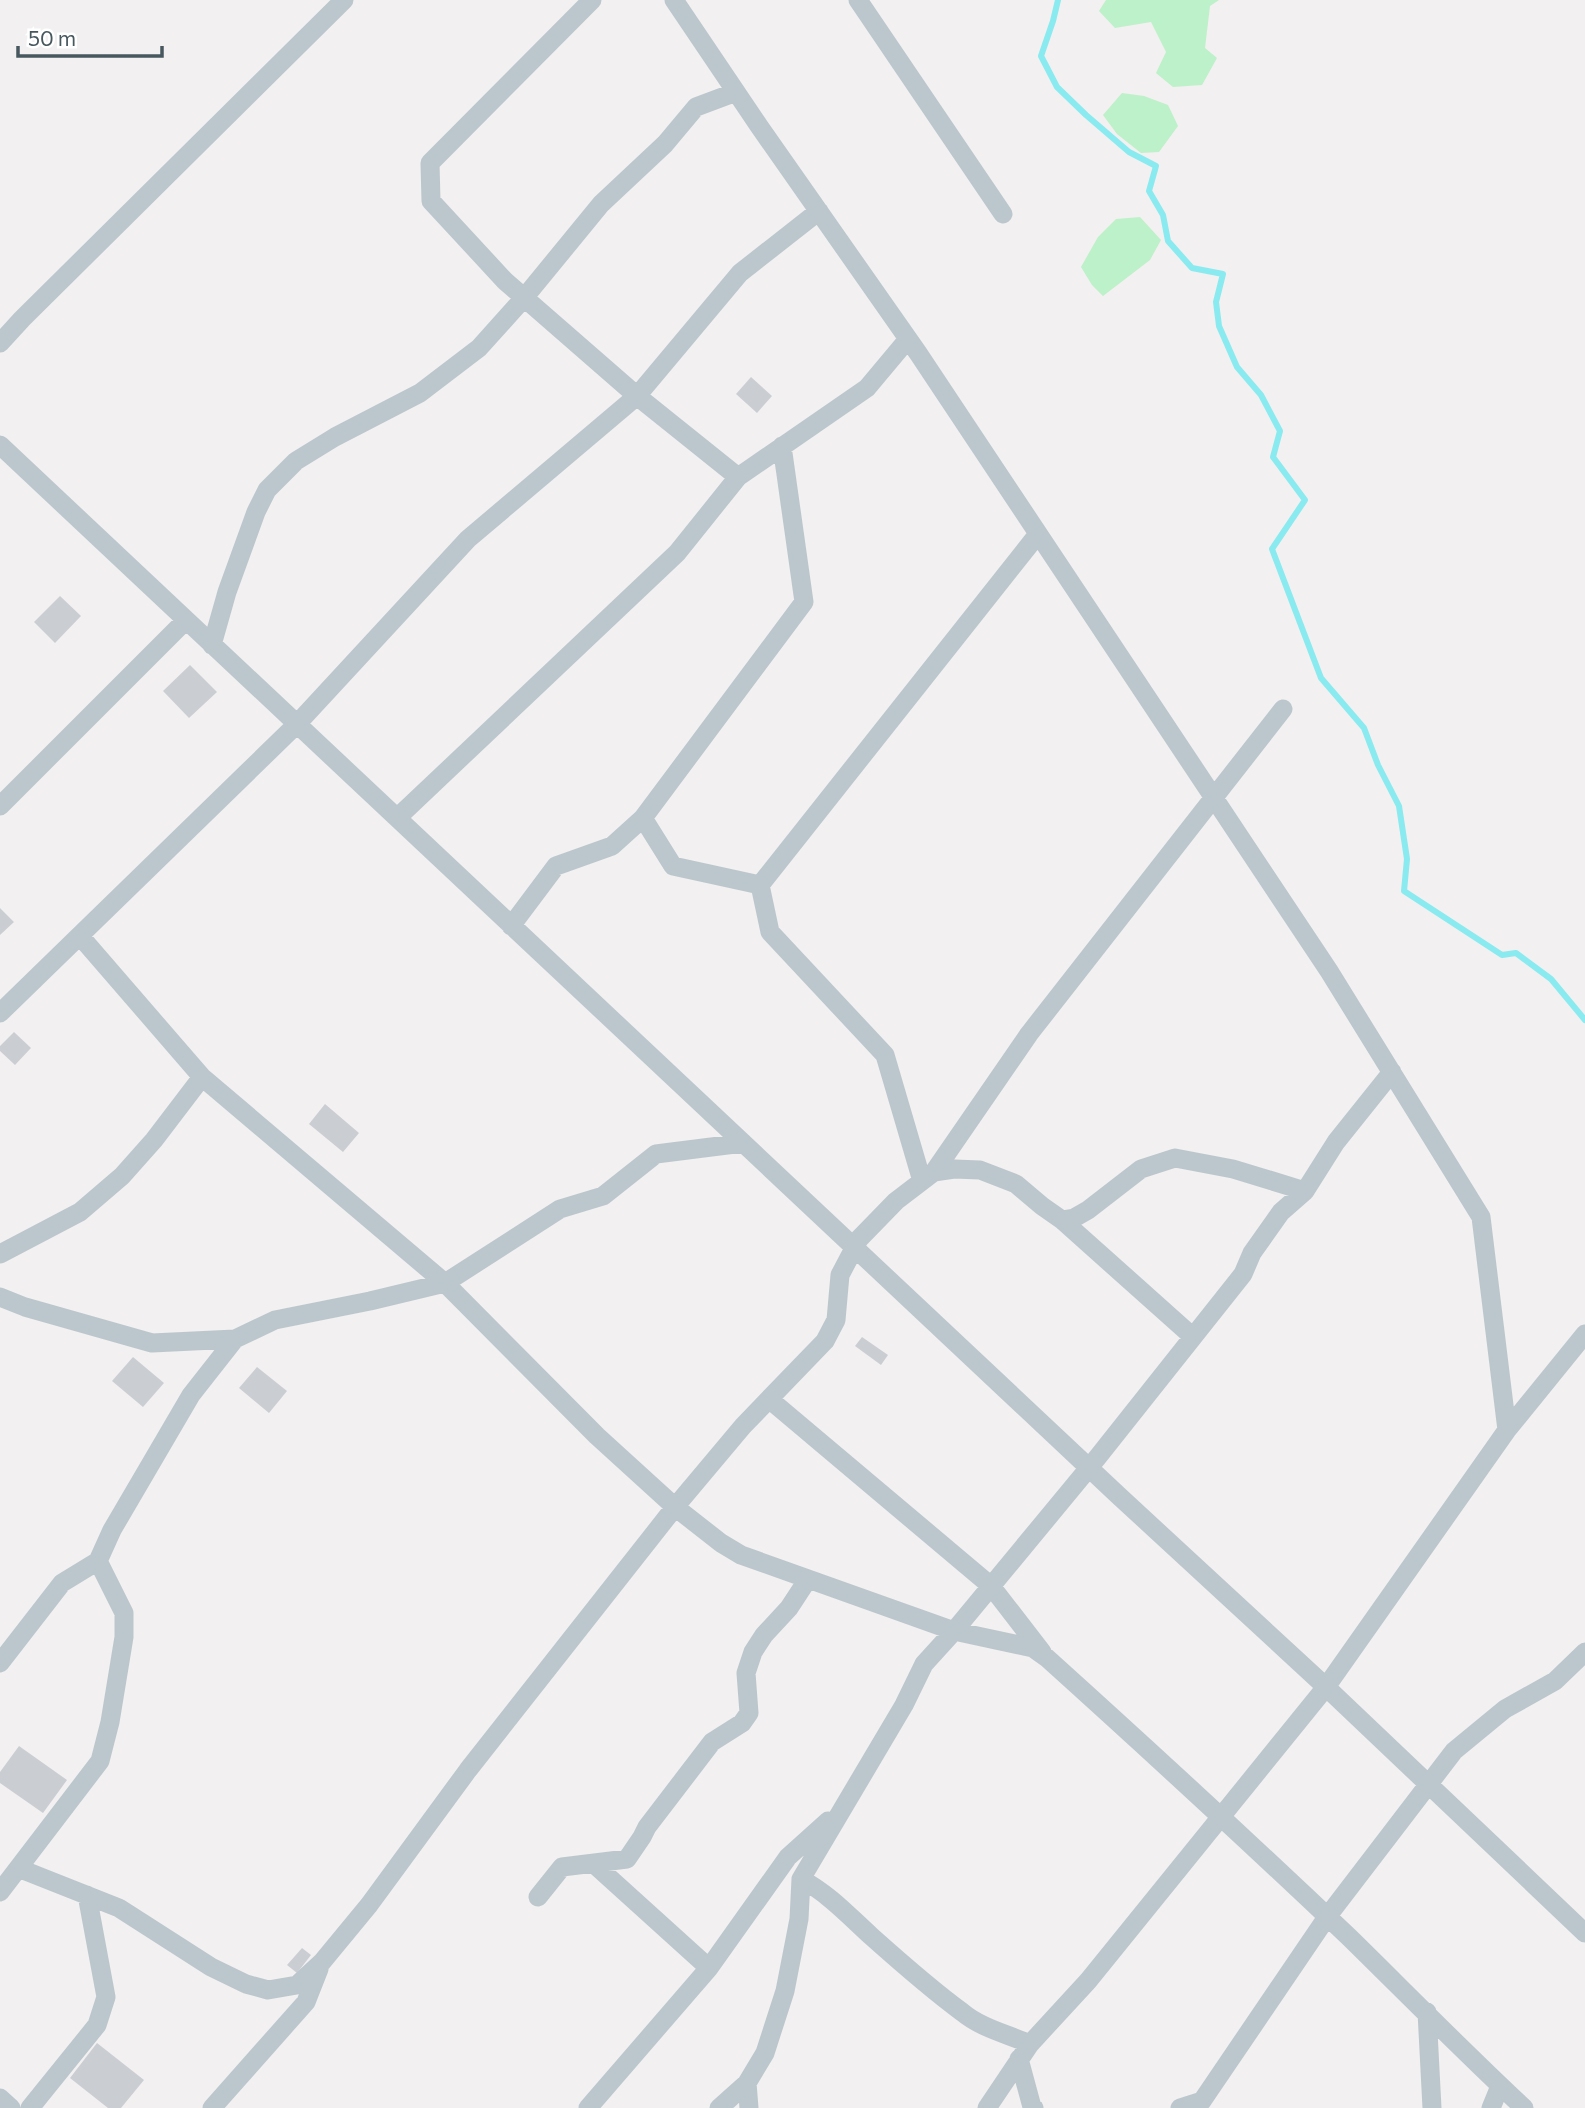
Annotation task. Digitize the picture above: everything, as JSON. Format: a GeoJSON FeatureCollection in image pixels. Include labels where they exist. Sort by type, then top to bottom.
{"type":"FeatureCollection","features":[{"type":"Feature","properties":{"kind":"street"},"geometry":{"type":"LineString","coordinates":[[0,343],[344,0]]}},
{"type":"Feature","properties":{"kind":"street"},"geometry":{"type":"LineString","coordinates":[[592,0],[430,163],[431,201],[505,281],[637,396],[737,477]]}},
{"type":"Feature","properties":{"kind":"street"},"geometry":{"type":"LineString","coordinates":[[674,0],[908,339],[1329,971],[1481,1217],[1507,1430]]}},
{"type":"Feature","properties":{"kind":"street"},"geometry":{"type":"LineString","coordinates":[[858,0],[1003,214]]}},
{"type":"Feature","properties":{"kind":"street"},"geometry":{"type":"LineString","coordinates":[[212,645],[231,581],[256,512],[267,490],[296,461],[334,437],[420,393],[479,348],[601,204],[665,144],[696,107],[736,92]]}},
{"type":"Feature","properties":{"kind":"street"},"geometry":{"type":"LineString","coordinates":[[0,1013],[297,724],[468,539],[637,396],[740,273],[819,211]]}},
{"type":"Feature","properties":{"kind":"street"},"geometry":{"type":"LineString","coordinates":[[397,818],[677,553],[737,477],[867,387],[908,339]]}},
{"type":"Feature","properties":{"kind":"street"},"geometry":{"type":"LineString","coordinates":[[0,445],[1585,1933]]}},
{"type":"Feature","properties":{"kind":"street"},"geometry":{"type":"LineString","coordinates":[[511,926],[556,866],[612,846],[643,818],[804,602],[782,446]]}},
{"type":"Feature","properties":{"kind":"street"},"geometry":{"type":"LineString","coordinates":[[760,885],[1038,534]]}},
{"type":"Feature","properties":{"kind":"street"},"geometry":{"type":"LineString","coordinates":[[0,806],[186,620]]}},
{"type":"Feature","properties":{"kind":"street"},"geometry":{"type":"LineString","coordinates":[[18,1868],[119,1908],[211,1967],[246,1984],[268,1990],[297,1985],[322,1962],[369,1905],[468,1770],[675,1507],[743,1426],[825,1341],[836,1320],[840,1275],[859,1239],[896,1201],[928,1177],[1029,1034],[1283,709]]}},
{"type":"Feature","properties":{"kind":"street"},"geometry":{"type":"LineString","coordinates":[[643,818],[673,866],[760,885]]}},
{"type":"Feature","properties":{"kind":"street"},"geometry":{"type":"LineString","coordinates":[[760,885],[770,932],[885,1055],[928,1177]]}},
{"type":"Feature","properties":{"kind":"street"},"geometry":{"type":"LineString","coordinates":[[79,936],[202,1077],[445,1283],[597,1436],[675,1507],[741,1555],[954,1631],[1033,1648],[1222,1816],[1427,2012],[1465,2054],[1524,2108]]}},
{"type":"Feature","properties":{"kind":"street"},"geometry":{"type":"LineString","coordinates":[[719,2108],[747,2083],[765,2053],[785,1991],[799,1919],[801,1879],[904,1705],[924,1664],[1089,1468],[1194,1337],[1243,1274],[1252,1253],[1281,1212],[1305,1191],[1336,1142],[1392,1072]]}},
{"type":"Feature","properties":{"kind":"street"},"geometry":{"type":"LineString","coordinates":[[0,1254],[80,1212],[122,1176],[154,1140],[202,1077]]}},
{"type":"Feature","properties":{"kind":"street"},"geometry":{"type":"LineString","coordinates":[[0,1297],[25,1307],[152,1343],[235,1339],[275,1320],[445,1283],[560,1209],[603,1196],[656,1154],[743,1143]]}},
{"type":"Feature","properties":{"kind":"street"},"geometry":{"type":"LineString","coordinates":[[1062,1220],[1074,1218],[1088,1210],[1142,1169],[1175,1158],[1233,1169],[1305,1191]]}},
{"type":"Feature","properties":{"kind":"street"},"geometry":{"type":"LineString","coordinates":[[928,1177],[954,1170],[980,1170],[1016,1184],[1062,1220],[1194,1337]]}},
{"type":"Feature","properties":{"kind":"street"},"geometry":{"type":"LineString","coordinates":[[989,2106],[1024,2052],[1088,1981],[1325,1687],[1507,1430],[1585,1334]]}},
{"type":"Feature","properties":{"kind":"street"},"geometry":{"type":"LineString","coordinates":[[0,1663],[62,1583],[98,1561],[111,1530],[191,1395],[235,1339]]}},
{"type":"Feature","properties":{"kind":"street"},"geometry":{"type":"LineString","coordinates":[[769,1399],[991,1586],[1047,1658]]}},
{"type":"Feature","properties":{"kind":"street"},"geometry":{"type":"LineString","coordinates":[[0,1892],[100,1761],[110,1722],[124,1637],[124,1613],[98,1561]]}},
{"type":"Feature","properties":{"kind":"street"},"geometry":{"type":"LineString","coordinates":[[538,1897],[562,1867],[627,1858],[647,1827],[712,1742],[741,1723],[749,1713],[746,1673],[753,1652],[764,1635],[789,1608],[808,1579]]}},
{"type":"Feature","properties":{"kind":"street"},"geometry":{"type":"LineString","coordinates":[[1180,2108],[1202,2101],[1327,1917],[1454,1751],[1505,1709],[1555,1681],[1585,1652]]}},
{"type":"Feature","properties":{"kind":"street"},"geometry":{"type":"LineString","coordinates":[[588,2108],[709,1968],[788,1857],[841,1809]]}},
{"type":"Feature","properties":{"kind":"street"},"geometry":{"type":"LineString","coordinates":[[594,1864],[709,1968]]}},
{"type":"Feature","properties":{"kind":"street"},"geometry":{"type":"LineString","coordinates":[[801,1879],[820,1888],[964,2014],[1024,2052],[1034,2108]]}},
{"type":"Feature","properties":{"kind":"street"},"geometry":{"type":"LineString","coordinates":[[30,2108],[97,2025],[106,1997],[88,1895]]}},
{"type":"Feature","properties":{"kind":"street"},"geometry":{"type":"LineString","coordinates":[[212,2108],[306,2002],[322,1962]]}},
{"type":"Feature","properties":{"kind":"street"},"geometry":{"type":"LineString","coordinates":[[1427,2012],[1432,2108]]}},
{"type":"Feature","properties":{"kind":"street"},"geometry":{"type":"LineString","coordinates":[[747,2083],[749,2108]]}},
{"type":"Feature","properties":{"kind":"street"},"geometry":{"type":"LineString","coordinates":[[1490,2108],[1500,2086]]}},
{"type":"Feature","properties":{"kind":"street"},"geometry":{"type":"LineString","coordinates":[[0,2098],[11,2108]]}},
{"type":"Feature","properties":{"kind":"green space"},"geometry":{"type":"Polygon","coordinates":[[[1106,0],[1219,0],[1210,6],[1205,48],[1217,58],[1202,85],[1173,87],[1156,73],[1166,52],[1151,22],[1115,28],[1099,11],[1106,0]]]}},
{"type":"Feature","properties":{"kind":"green space"},"geometry":{"type":"Polygon","coordinates":[[[1122,93],[1144,96],[1168,105],[1178,126],[1159,152],[1141,153],[1117,134],[1103,115],[1122,93]]]}},
{"type":"Feature","properties":{"kind":"green space"},"geometry":{"type":"Polygon","coordinates":[[[1140,217],[1161,240],[1150,260],[1103,296],[1092,285],[1081,267],[1098,237],[1116,219],[1140,217]]]}},
{"type":"Feature","properties":{"kind":"building"},"geometry":{"type":"Polygon","coordinates":[[[751,377],[772,396],[757,413],[736,394],[751,377]]]}},
{"type":"Feature","properties":{"kind":"building"},"geometry":{"type":"Polygon","coordinates":[[[60,596],[81,616],[55,643],[34,622],[60,596]]]}},
{"type":"Feature","properties":{"kind":"building"},"geometry":{"type":"Polygon","coordinates":[[[190,665],[217,692],[189,718],[163,691],[190,665]]]}},
{"type":"Feature","properties":{"kind":"building"},"geometry":{"type":"Polygon","coordinates":[[[0,908],[14,922],[0,935],[0,908]]]}},
{"type":"Feature","properties":{"kind":"building"},"geometry":{"type":"Polygon","coordinates":[[[14,1032],[31,1048],[15,1065],[0,1051],[0,1046],[14,1032]]]}},
{"type":"Feature","properties":{"kind":"building"},"geometry":{"type":"Polygon","coordinates":[[[325,1104],[359,1133],[343,1152],[309,1124],[325,1104]]]}},
{"type":"Feature","properties":{"kind":"building"},"geometry":{"type":"Polygon","coordinates":[[[862,1337],[888,1355],[881,1365],[855,1346],[862,1337]]]}},
{"type":"Feature","properties":{"kind":"building"},"geometry":{"type":"Polygon","coordinates":[[[133,1357],[164,1383],[143,1407],[112,1381],[133,1357]]]}},
{"type":"Feature","properties":{"kind":"building"},"geometry":{"type":"Polygon","coordinates":[[[257,1367],[287,1391],[269,1413],[239,1388],[257,1367]]]}},
{"type":"Feature","properties":{"kind":"building"},"geometry":{"type":"Polygon","coordinates":[[[19,1746],[67,1780],[43,1813],[0,1783],[0,1772],[19,1746]]]}},
{"type":"Feature","properties":{"kind":"building"},"geometry":{"type":"Polygon","coordinates":[[[302,1948],[311,1955],[297,1973],[287,1965],[302,1948]]]}},
{"type":"Feature","properties":{"kind":"building"},"geometry":{"type":"Polygon","coordinates":[[[97,2043],[144,2080],[121,2108],[108,2108],[70,2078],[97,2043]]]}},
{"type":"Feature","properties":{"kind":"waterway"},"geometry":{"type":"LineString","coordinates":[[1058,0],[1041,56],[1057,87],[1129,152],[1156,166],[1149,191],[1163,215],[1168,241],[1192,268],[1223,274],[1216,302],[1219,326],[1237,367],[1261,395],[1280,431],[1273,457],[1305,500],[1272,549],[1321,678],[1364,728],[1378,765],[1399,806],[1407,859],[1404,891],[1502,955],[1516,953],[1551,979],[1585,1020]]}}]}
